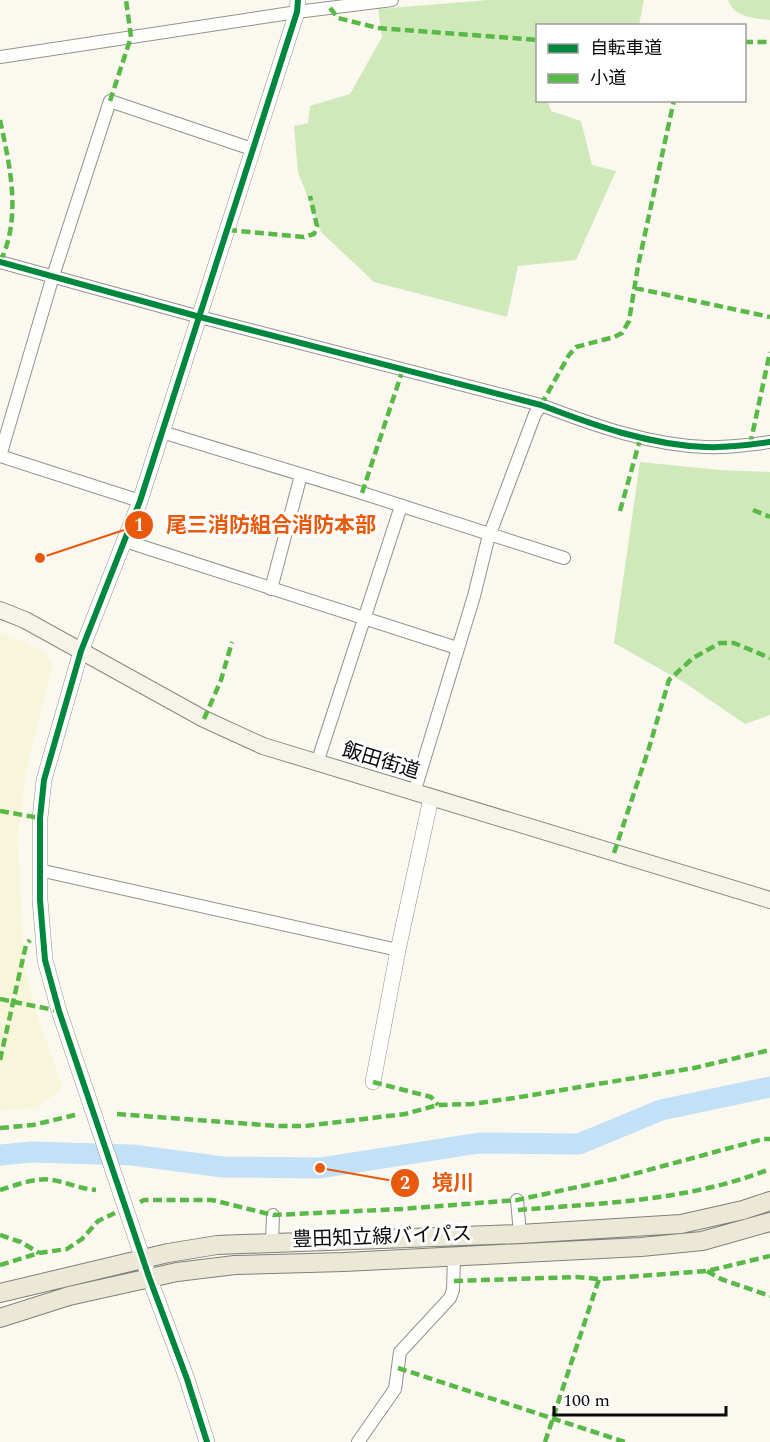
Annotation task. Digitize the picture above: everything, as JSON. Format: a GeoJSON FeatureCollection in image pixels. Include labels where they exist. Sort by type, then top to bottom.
{"type":"FeatureCollection","features":[{"type":"Feature","properties":{"kind":"main road","name":"飯田街道"},"geometry":{"type":"LineString","coordinates":[[0,610],[25,620],[207,721],[263,746],[770,900]]}},
{"type":"Feature","properties":{"kind":"main road","name":"豊田知立線バイパス"},"geometry":{"type":"LineString","coordinates":[[0,1293],[168,1253],[217,1245],[520,1234],[681,1224],[743,1210],[770,1201]]}},
{"type":"Feature","properties":{"kind":"main road","name":"豊田知立線バイパス"},"geometry":{"type":"LineString","coordinates":[[0,1318],[69,1296],[149,1277],[235,1265],[641,1247],[684,1243],[770,1222]]}},
{"type":"Feature","properties":{"kind":"street"},"geometry":{"type":"LineString","coordinates":[[0,57],[297,6],[392,0]]}},
{"type":"Feature","properties":{"kind":"street"},"geometry":{"type":"LineString","coordinates":[[207,1442],[59,1011],[45,960],[39,870],[40,818],[44,780],[81,651],[140,501],[297,6]]}},
{"type":"Feature","properties":{"kind":"street"},"geometry":{"type":"LineString","coordinates":[[140,501],[0,456],[53,276],[110,101],[252,149]]}},
{"type":"Feature","properties":{"kind":"street"},"geometry":{"type":"LineString","coordinates":[[0,262],[200,317],[541,405],[588,423],[660,441],[706,447],[770,442]]}},
{"type":"Feature","properties":{"kind":"street"},"geometry":{"type":"LineString","coordinates":[[414,793],[491,533],[535,414],[541,405]]}},
{"type":"Feature","properties":{"kind":"street"},"geometry":{"type":"LineString","coordinates":[[162,432],[491,533],[564,558]]}},
{"type":"Feature","properties":{"kind":"street"},"geometry":{"type":"LineString","coordinates":[[271,589],[301,475]]}},
{"type":"Feature","properties":{"kind":"street"},"geometry":{"type":"LineString","coordinates":[[317,763],[401,506]]}},
{"type":"Feature","properties":{"kind":"street"},"geometry":{"type":"LineString","coordinates":[[125,541],[458,648]]}},
{"type":"Feature","properties":{"kind":"street"},"geometry":{"type":"LineString","coordinates":[[373,1082],[398,950],[432,798]]}},
{"type":"Feature","properties":{"kind":"street"},"geometry":{"type":"LineString","coordinates":[[39,870],[398,950]]}},
{"type":"Feature","properties":{"kind":"street"},"geometry":{"type":"LineString","coordinates":[[517,1200],[520,1234]]}},
{"type":"Feature","properties":{"kind":"street"},"geometry":{"type":"LineString","coordinates":[[272,1243],[273,1215]]}},
{"type":"Feature","properties":{"kind":"street"},"geometry":{"type":"LineString","coordinates":[[358,1442],[395,1389],[400,1352],[450,1298],[453,1290],[454,1257]]}},
{"type":"Feature","properties":{"kind":"shaded area"},"geometry":{"type":"Polygon","coordinates":[[[0,632],[44,651],[53,664],[27,766],[18,837],[23,945],[27,977],[37,1015],[63,1088],[36,1108],[0,1111],[0,632]]]}},
{"type":"Feature","properties":{"kind":"green space"},"geometry":{"type":"Polygon","coordinates":[[[489,0],[644,0],[639,24],[536,24],[536,102],[548,102],[551,111],[581,121],[592,165],[616,171],[576,260],[518,266],[507,317],[374,282],[321,232],[298,172],[294,126],[308,123],[310,106],[350,94],[382,37],[378,9],[489,0]]]}},
{"type":"Feature","properties":{"kind":"green space"},"geometry":{"type":"Polygon","coordinates":[[[728,0],[770,0],[770,20],[740,14],[728,0]]]}},
{"type":"Feature","properties":{"kind":"green space"},"geometry":{"type":"Polygon","coordinates":[[[640,462],[719,470],[770,472],[770,715],[745,724],[685,683],[614,643],[640,462]]]}},
{"type":"Feature","properties":{"kind":"waterway"},"geometry":{"type":"LineString","coordinates":[[0,1155],[32,1152],[132,1155],[223,1167],[320,1168],[479,1143],[579,1144],[661,1110],[770,1087]]}},
{"type":"Feature","properties":{"kind":"marked path"},"geometry":{"type":"LineString","coordinates":[[110,101],[131,37],[126,0]]}},
{"type":"Feature","properties":{"kind":"marked path"},"geometry":{"type":"LineString","coordinates":[[330,8],[338,18],[378,28],[536,40]]}},
{"type":"Feature","properties":{"kind":"marked path"},"geometry":{"type":"LineString","coordinates":[[746,42],[770,42]]}},
{"type":"Feature","properties":{"kind":"marked path"},"geometry":{"type":"LineString","coordinates":[[541,405],[569,355],[576,347],[614,337],[622,333],[629,321],[638,266],[674,102]]}},
{"type":"Feature","properties":{"kind":"marked path"},"geometry":{"type":"LineString","coordinates":[[0,120],[12,192],[11,228],[0,262]]}},
{"type":"Feature","properties":{"kind":"marked path"},"geometry":{"type":"LineString","coordinates":[[228,230],[304,237],[314,234],[317,226],[310,196]]}},
{"type":"Feature","properties":{"kind":"marked path"},"geometry":{"type":"LineString","coordinates":[[635,288],[770,317]]}},
{"type":"Feature","properties":{"kind":"marked path"},"geometry":{"type":"LineString","coordinates":[[750,445],[770,352]]}},
{"type":"Feature","properties":{"kind":"marked path"},"geometry":{"type":"LineString","coordinates":[[362,493],[403,369]]}},
{"type":"Feature","properties":{"kind":"marked path"},"geometry":{"type":"LineString","coordinates":[[620,511],[641,436]]}},
{"type":"Feature","properties":{"kind":"marked path"},"geometry":{"type":"LineString","coordinates":[[753,510],[770,517]]}},
{"type":"Feature","properties":{"kind":"marked path"},"geometry":{"type":"LineString","coordinates":[[204,719],[221,680],[232,642]]}},
{"type":"Feature","properties":{"kind":"marked path"},"geometry":{"type":"LineString","coordinates":[[614,853],[669,680],[693,658],[720,643],[734,643],[770,658]]}},
{"type":"Feature","properties":{"kind":"marked path"},"geometry":{"type":"LineString","coordinates":[[0,811],[40,818]]}},
{"type":"Feature","properties":{"kind":"marked path"},"geometry":{"type":"LineString","coordinates":[[0,1060],[26,945],[30,940]]}},
{"type":"Feature","properties":{"kind":"marked path"},"geometry":{"type":"LineString","coordinates":[[0,999],[59,1011]]}},
{"type":"Feature","properties":{"kind":"marked path"},"geometry":{"type":"LineString","coordinates":[[117,1114],[305,1126],[405,1114],[438,1105],[472,1104],[514,1098],[694,1068],[770,1050]]}},
{"type":"Feature","properties":{"kind":"marked path"},"geometry":{"type":"LineString","coordinates":[[373,1082],[431,1097],[438,1105]]}},
{"type":"Feature","properties":{"kind":"marked path"},"geometry":{"type":"LineString","coordinates":[[0,1128],[33,1125],[75,1115]]}},
{"type":"Feature","properties":{"kind":"marked path"},"geometry":{"type":"LineString","coordinates":[[140,1202],[144,1200],[212,1200],[273,1215],[402,1209],[517,1200],[615,1179],[770,1139]]}},
{"type":"Feature","properties":{"kind":"marked path"},"geometry":{"type":"LineString","coordinates":[[518,1210],[646,1199],[677,1194],[739,1180],[770,1169]]}},
{"type":"Feature","properties":{"kind":"marked path"},"geometry":{"type":"LineString","coordinates":[[0,1190],[46,1179],[96,1190]]}},
{"type":"Feature","properties":{"kind":"marked path"},"geometry":{"type":"LineString","coordinates":[[0,1265],[39,1253],[67,1249],[82,1239],[98,1221],[115,1213]]}},
{"type":"Feature","properties":{"kind":"marked path"},"geometry":{"type":"LineString","coordinates":[[0,1235],[21,1242],[39,1253]]}},
{"type":"Feature","properties":{"kind":"marked path"},"geometry":{"type":"LineString","coordinates":[[545,1442],[599,1279],[707,1271],[770,1256]]}},
{"type":"Feature","properties":{"kind":"marked path"},"geometry":{"type":"LineString","coordinates":[[707,1271],[721,1279],[770,1296]]}},
{"type":"Feature","properties":{"kind":"marked path"},"geometry":{"type":"LineString","coordinates":[[454,1281],[577,1277],[599,1279]]}},
{"type":"Feature","properties":{"kind":"marked path"},"geometry":{"type":"LineString","coordinates":[[398,1368],[625,1442]]}},
{"type":"Feature","properties":{"kind":"cycle path"},"geometry":{"type":"LineString","coordinates":[[207,1442],[59,1011],[45,960],[40,900],[40,818],[44,780],[81,651],[140,501],[297,12],[298,0]]}},
{"type":"Feature","properties":{"kind":"cycle path"},"geometry":{"type":"LineString","coordinates":[[0,262],[200,317],[541,405],[601,427],[642,438],[706,447],[730,447],[770,442]]}},
{"type":"Feature","properties":{"kind":"place","name":"尾三消防組合消防本部"},"geometry":{"type":"Point","coordinates":[40,558]}},
{"type":"Feature","properties":{"kind":"place","name":"境川"},"geometry":{"type":"Point","coordinates":[320,1168]}}]}
